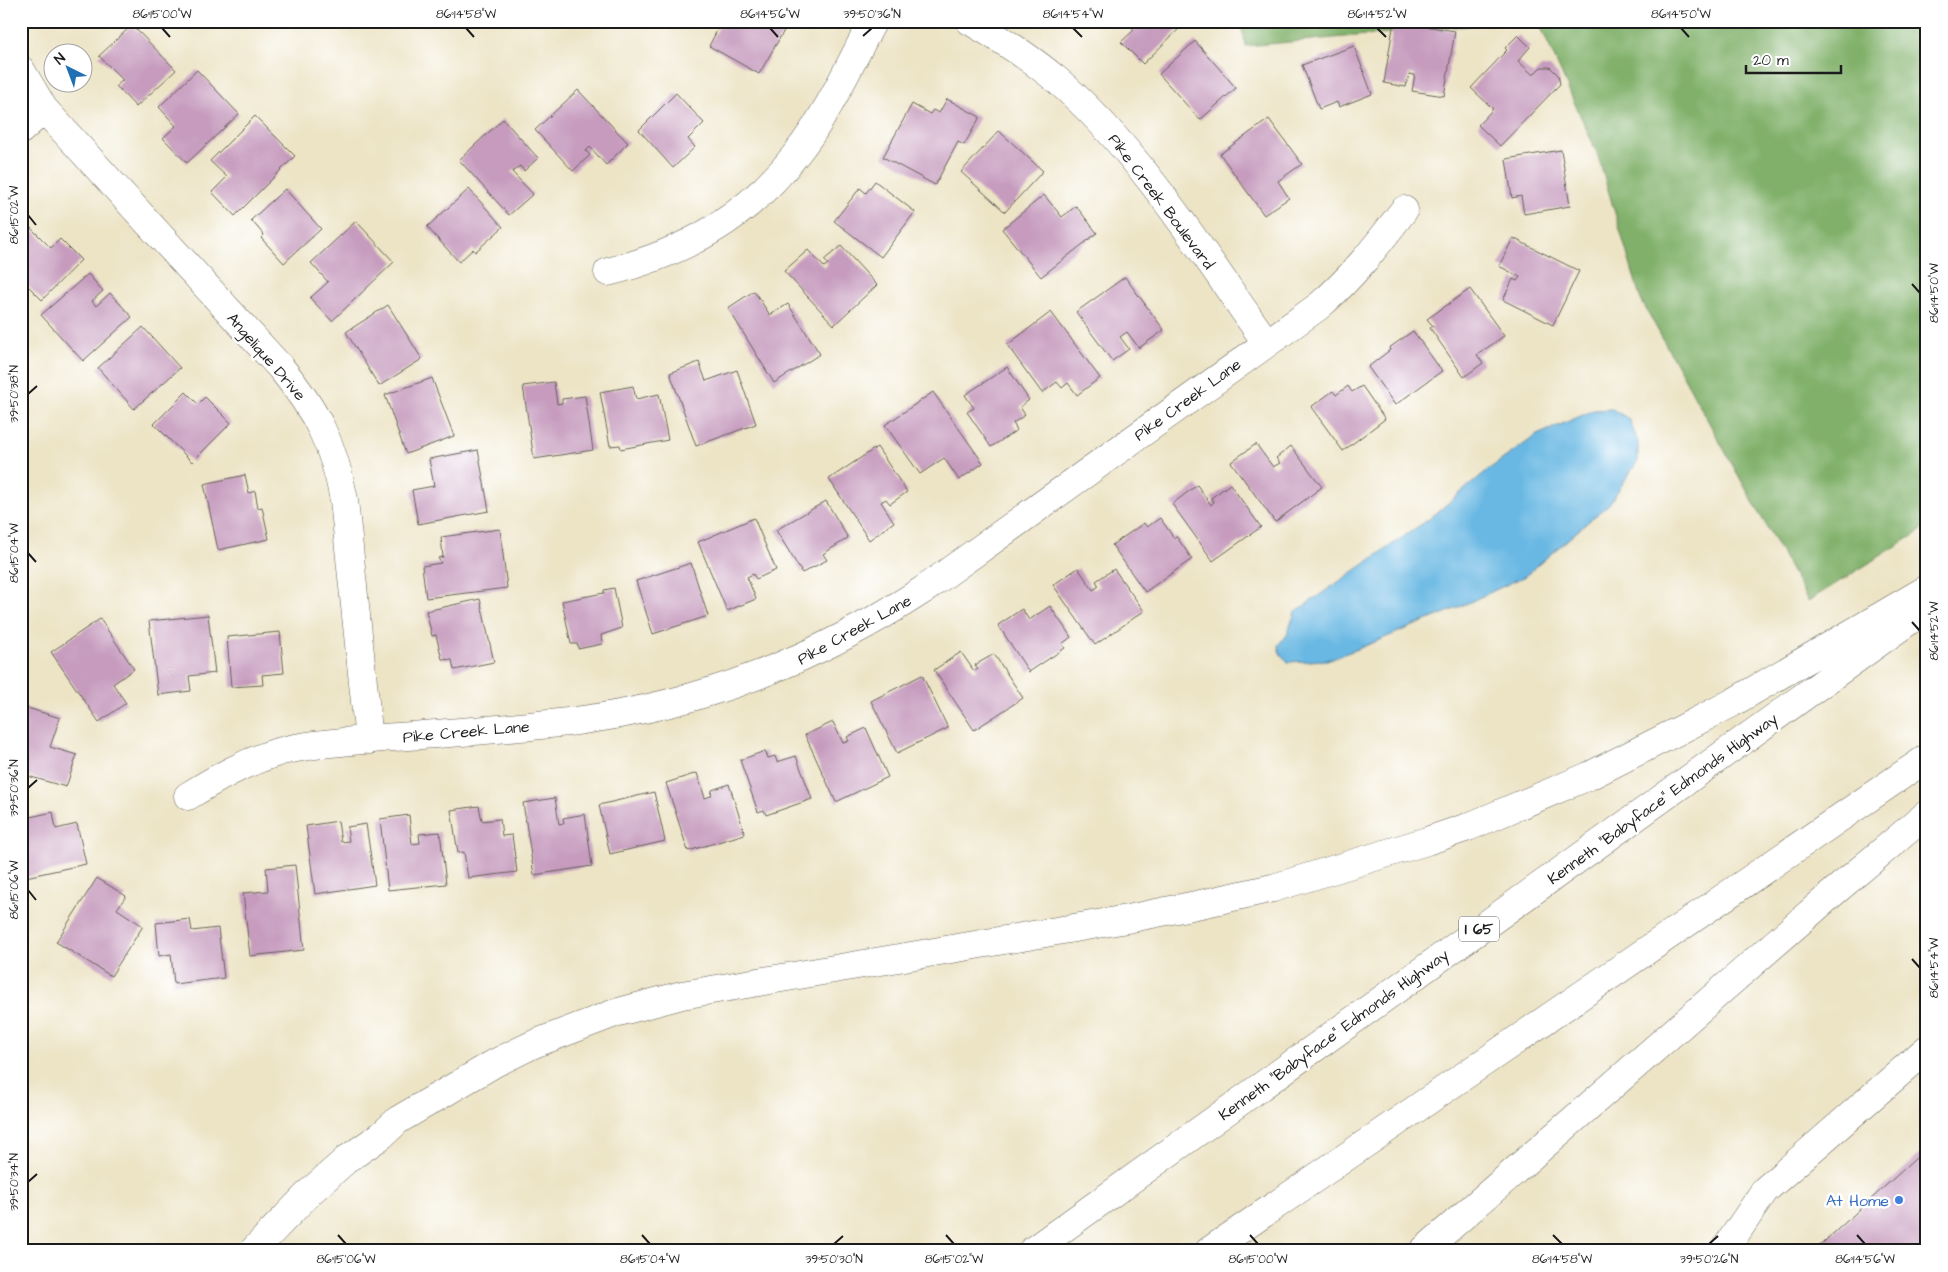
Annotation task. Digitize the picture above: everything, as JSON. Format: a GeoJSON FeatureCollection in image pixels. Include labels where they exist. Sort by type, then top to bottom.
{"type":"FeatureCollection","features":[{"type":"Feature","properties":{"kind":"main road"},"geometry":{"type":"LineString","coordinates":[[608,272],[661,256],[702,237],[726,222],[775,179],[798,153],[813,131],[873,21]]}},
{"type":"Feature","properties":{"kind":"main road","name":"Pike Creek Boulevard"},"geometry":{"type":"LineString","coordinates":[[970,21],[1015,48],[1052,76],[1077,98],[1113,136],[1166,203],[1266,342]]}},
{"type":"Feature","properties":{"kind":"main road","name":"Angelique Drive"},"geometry":{"type":"LineString","coordinates":[[21,70],[44,109],[281,368],[301,393],[315,415],[331,447],[339,471],[344,500],[369,740]]}},
{"type":"Feature","properties":{"kind":"main road"},"geometry":{"type":"LineString","coordinates":[[21,130],[44,109]]}},
{"type":"Feature","properties":{"kind":"main road","name":"Pike Creek Lane"},"geometry":{"type":"LineString","coordinates":[[188,796],[236,768],[278,753],[307,747],[565,722],[614,715],[651,708],[704,694],[803,658],[870,623],[923,590],[1266,342],[1319,306],[1339,289],[1382,240],[1404,210]]}},
{"type":"Feature","properties":{"kind":"main road"},"geometry":{"type":"LineString","coordinates":[[253,1251],[310,1192],[346,1160],[382,1135],[398,1120],[495,1063],[574,1028],[615,1013],[682,995],[1134,918],[1201,904],[1273,888],[1427,841],[1468,827],[1589,776],[1732,703],[1927,589]]}},
{"type":"Feature","properties":{"kind":"main road","name":"Kenneth \"Babyface\" Edmonds Highway"},"geometry":{"type":"LineString","coordinates":[[1032,1251],[1927,608]]}},
{"type":"Feature","properties":{"kind":"main road"},"geometry":{"type":"LineString","coordinates":[[1209,1251],[1927,758]]}},
{"type":"Feature","properties":{"kind":"main road"},"geometry":{"type":"LineString","coordinates":[[1422,1251],[1834,892],[1927,814]]}},
{"type":"Feature","properties":{"kind":"main road"},"geometry":{"type":"LineString","coordinates":[[1724,1251],[1765,1190],[1927,1049]]}},
{"type":"Feature","properties":{"kind":"green space"},"geometry":{"type":"Polygon","coordinates":[[[1240,21],[1520,21],[1246,46],[1240,21]]]}},
{"type":"Feature","properties":{"kind":"green space"},"geometry":{"type":"Polygon","coordinates":[[[1538,21],[1927,21],[1927,527],[1808,601],[1641,300],[1597,153],[1538,21]]]}},
{"type":"Feature","properties":{"kind":"water"},"geometry":{"type":"Polygon","coordinates":[[[1612,409],[1629,419],[1638,442],[1638,461],[1609,504],[1525,576],[1455,609],[1327,660],[1288,662],[1280,654],[1278,645],[1287,635],[1295,612],[1429,519],[1489,469],[1537,435],[1594,410],[1612,409]]]}},
{"type":"Feature","properties":{"kind":"building"},"geometry":{"type":"Polygon","coordinates":[[[722,21],[771,21],[785,29],[759,74],[709,46],[722,21]]]}},
{"type":"Feature","properties":{"kind":"building"},"geometry":{"type":"Polygon","coordinates":[[[1126,21],[1187,21],[1143,64],[1121,42],[1134,30],[1126,21]]]}},
{"type":"Feature","properties":{"kind":"building"},"geometry":{"type":"Polygon","coordinates":[[[1394,21],[1455,31],[1444,96],[1412,91],[1415,75],[1409,74],[1406,87],[1384,83],[1394,21]]]}},
{"type":"Feature","properties":{"kind":"building"},"geometry":{"type":"Polygon","coordinates":[[[132,25],[176,70],[136,107],[116,86],[123,80],[99,56],[132,25]]]}},
{"type":"Feature","properties":{"kind":"building"},"geometry":{"type":"Polygon","coordinates":[[[1518,35],[1530,47],[1518,61],[1533,75],[1541,67],[1550,67],[1558,75],[1560,84],[1500,146],[1478,125],[1493,109],[1471,88],[1507,50],[1505,48],[1518,35]]]}},
{"type":"Feature","properties":{"kind":"building"},"geometry":{"type":"Polygon","coordinates":[[[1195,41],[1236,88],[1200,120],[1159,74],[1195,41]]]}},
{"type":"Feature","properties":{"kind":"building"},"geometry":{"type":"Polygon","coordinates":[[[1354,46],[1372,94],[1339,107],[1337,102],[1319,109],[1302,65],[1354,46]]]}},
{"type":"Feature","properties":{"kind":"building"},"geometry":{"type":"Polygon","coordinates":[[[197,70],[239,114],[187,163],[163,138],[176,126],[159,107],[197,70]]]}},
{"type":"Feature","properties":{"kind":"building"},"geometry":{"type":"Polygon","coordinates":[[[578,90],[628,143],[606,165],[590,147],[586,151],[590,155],[573,171],[535,130],[578,90]]]}},
{"type":"Feature","properties":{"kind":"building"},"geometry":{"type":"Polygon","coordinates":[[[676,93],[704,123],[688,139],[695,147],[673,168],[639,130],[676,93]]]}},
{"type":"Feature","properties":{"kind":"building"},"geometry":{"type":"Polygon","coordinates":[[[947,99],[980,117],[964,145],[958,142],[935,185],[883,157],[912,104],[930,114],[933,110],[939,113],[947,99]]]}},
{"type":"Feature","properties":{"kind":"building"},"geometry":{"type":"Polygon","coordinates":[[[255,116],[295,156],[235,216],[212,192],[227,177],[210,161],[255,116]]]}},
{"type":"Feature","properties":{"kind":"building"},"geometry":{"type":"Polygon","coordinates":[[[503,119],[538,158],[524,171],[520,166],[512,172],[533,194],[509,215],[459,160],[503,119]]]}},
{"type":"Feature","properties":{"kind":"building"},"geometry":{"type":"Polygon","coordinates":[[[1269,119],[1302,164],[1278,181],[1289,198],[1264,215],[1220,154],[1269,119]]]}},
{"type":"Feature","properties":{"kind":"building"},"geometry":{"type":"Polygon","coordinates":[[[999,131],[1043,171],[1005,212],[961,172],[999,131]]]}},
{"type":"Feature","properties":{"kind":"building"},"geometry":{"type":"Polygon","coordinates":[[[1561,150],[1570,206],[1524,214],[1521,196],[1512,198],[1506,159],[1561,150]]]}},
{"type":"Feature","properties":{"kind":"building"},"geometry":{"type":"Polygon","coordinates":[[[875,181],[915,212],[881,257],[834,221],[860,188],[866,193],[875,181]]]}},
{"type":"Feature","properties":{"kind":"building"},"geometry":{"type":"Polygon","coordinates":[[[285,189],[321,229],[284,263],[261,238],[264,235],[251,220],[285,189]]]}},
{"type":"Feature","properties":{"kind":"building"},"geometry":{"type":"Polygon","coordinates":[[[469,189],[503,227],[475,252],[473,249],[459,262],[427,227],[469,189]]]}},
{"type":"Feature","properties":{"kind":"building"},"geometry":{"type":"Polygon","coordinates":[[[1044,195],[1062,217],[1076,206],[1097,233],[1041,277],[1002,229],[1044,195]]]}},
{"type":"Feature","properties":{"kind":"building"},"geometry":{"type":"Polygon","coordinates":[[[356,221],[394,262],[332,321],[310,298],[328,282],[311,263],[356,221]]]}},
{"type":"Feature","properties":{"kind":"building"},"geometry":{"type":"Polygon","coordinates":[[[28,225],[51,248],[60,239],[81,260],[42,300],[21,279],[21,231],[28,225]]]}},
{"type":"Feature","properties":{"kind":"building"},"geometry":{"type":"Polygon","coordinates":[[[1513,238],[1579,271],[1553,325],[1503,300],[1513,279],[1517,281],[1520,277],[1499,266],[1513,238]]]}},
{"type":"Feature","properties":{"kind":"building"},"geometry":{"type":"Polygon","coordinates":[[[841,246],[877,285],[834,325],[784,271],[808,250],[824,267],[828,264],[824,260],[841,246]]]}},
{"type":"Feature","properties":{"kind":"building"},"geometry":{"type":"Polygon","coordinates":[[[88,274],[103,291],[92,301],[96,306],[110,293],[132,317],[83,361],[41,315],[88,274]]]}},
{"type":"Feature","properties":{"kind":"building"},"geometry":{"type":"Polygon","coordinates":[[[1125,277],[1164,330],[1139,348],[1127,332],[1120,337],[1129,349],[1112,361],[1076,312],[1125,277]]]}},
{"type":"Feature","properties":{"kind":"building"},"geometry":{"type":"Polygon","coordinates":[[[1470,289],[1504,336],[1477,355],[1483,363],[1464,377],[1430,328],[1433,326],[1427,319],[1470,289]]]}},
{"type":"Feature","properties":{"kind":"building"},"geometry":{"type":"Polygon","coordinates":[[[754,291],[770,315],[788,304],[820,354],[774,383],[728,308],[754,291]]]}},
{"type":"Feature","properties":{"kind":"building"},"geometry":{"type":"Polygon","coordinates":[[[388,305],[422,359],[379,386],[346,332],[388,305]]]}},
{"type":"Feature","properties":{"kind":"building"},"geometry":{"type":"Polygon","coordinates":[[[1051,312],[1100,378],[1077,395],[1068,383],[1062,388],[1057,382],[1042,393],[1007,345],[1051,312]]]}},
{"type":"Feature","properties":{"kind":"building"},"geometry":{"type":"Polygon","coordinates":[[[143,327],[180,368],[134,409],[98,368],[143,327]]]}},
{"type":"Feature","properties":{"kind":"building"},"geometry":{"type":"Polygon","coordinates":[[[1413,331],[1442,371],[1395,405],[1368,367],[1390,350],[1389,348],[1413,331]]]}},
{"type":"Feature","properties":{"kind":"building"},"geometry":{"type":"Polygon","coordinates":[[[699,362],[706,381],[737,370],[756,424],[696,446],[670,373],[699,362]]]}},
{"type":"Feature","properties":{"kind":"building"},"geometry":{"type":"Polygon","coordinates":[[[1007,367],[1029,400],[1020,407],[1025,415],[1013,423],[1017,430],[991,447],[967,412],[974,408],[965,395],[1007,367]]]}},
{"type":"Feature","properties":{"kind":"building"},"geometry":{"type":"Polygon","coordinates":[[[432,378],[454,436],[406,454],[385,395],[432,378]]]}},
{"type":"Feature","properties":{"kind":"building"},"geometry":{"type":"Polygon","coordinates":[[[554,382],[557,404],[562,403],[562,399],[585,396],[593,450],[534,459],[523,386],[554,382]]]}},
{"type":"Feature","properties":{"kind":"building"},"geometry":{"type":"Polygon","coordinates":[[[633,386],[636,399],[659,394],[668,440],[621,449],[620,445],[610,446],[600,392],[633,386]]]}},
{"type":"Feature","properties":{"kind":"building"},"geometry":{"type":"Polygon","coordinates":[[[1348,386],[1352,392],[1362,386],[1385,419],[1343,451],[1311,407],[1333,391],[1336,395],[1348,386]]]}},
{"type":"Feature","properties":{"kind":"building"},"geometry":{"type":"Polygon","coordinates":[[[186,392],[198,404],[205,397],[231,423],[192,462],[154,424],[186,392]]]}},
{"type":"Feature","properties":{"kind":"building"},"geometry":{"type":"Polygon","coordinates":[[[933,392],[983,463],[959,480],[944,458],[920,474],[885,425],[933,392]]]}},
{"type":"Feature","properties":{"kind":"building"},"geometry":{"type":"Polygon","coordinates":[[[1256,444],[1273,467],[1280,463],[1276,458],[1291,446],[1322,487],[1275,522],[1231,462],[1256,444]]]}},
{"type":"Feature","properties":{"kind":"building"},"geometry":{"type":"Polygon","coordinates":[[[877,447],[907,492],[890,504],[886,499],[881,502],[894,522],[869,540],[829,479],[877,447]]]}},
{"type":"Feature","properties":{"kind":"building"},"geometry":{"type":"Polygon","coordinates":[[[478,450],[489,511],[418,524],[412,490],[434,486],[429,459],[478,450]]]}},
{"type":"Feature","properties":{"kind":"building"},"geometry":{"type":"Polygon","coordinates":[[[245,475],[249,493],[255,491],[258,508],[262,507],[269,539],[218,550],[204,484],[245,475]]]}},
{"type":"Feature","properties":{"kind":"building"},"geometry":{"type":"Polygon","coordinates":[[[1230,484],[1261,527],[1213,561],[1172,504],[1197,485],[1211,505],[1214,502],[1211,498],[1230,484]]]}},
{"type":"Feature","properties":{"kind":"building"},"geometry":{"type":"Polygon","coordinates":[[[826,501],[848,538],[823,554],[827,560],[802,573],[776,530],[826,501]]]}},
{"type":"Feature","properties":{"kind":"building"},"geometry":{"type":"Polygon","coordinates":[[[754,518],[776,570],[756,579],[753,574],[747,577],[756,599],[727,611],[698,542],[754,518]]]}},
{"type":"Feature","properties":{"kind":"building"},"geometry":{"type":"Polygon","coordinates":[[[1160,518],[1174,538],[1176,536],[1192,559],[1145,592],[1112,545],[1144,523],[1147,527],[1160,518]]]}},
{"type":"Feature","properties":{"kind":"building"},"geometry":{"type":"Polygon","coordinates":[[[500,529],[507,588],[426,598],[422,566],[441,563],[438,558],[443,557],[441,537],[500,529]]]}},
{"type":"Feature","properties":{"kind":"building"},"geometry":{"type":"Polygon","coordinates":[[[691,563],[708,616],[653,634],[636,581],[691,563]]]}},
{"type":"Feature","properties":{"kind":"building"},"geometry":{"type":"Polygon","coordinates":[[[1078,568],[1093,590],[1099,586],[1096,581],[1114,569],[1144,611],[1095,645],[1053,585],[1078,568]]]}},
{"type":"Feature","properties":{"kind":"building"},"geometry":{"type":"Polygon","coordinates":[[[614,588],[622,628],[601,635],[602,644],[578,649],[578,644],[571,644],[562,601],[604,593],[604,590],[614,588]]]}},
{"type":"Feature","properties":{"kind":"building"},"geometry":{"type":"Polygon","coordinates":[[[480,599],[494,662],[454,670],[452,660],[442,659],[436,635],[432,636],[426,611],[480,599]]]}},
{"type":"Feature","properties":{"kind":"building"},"geometry":{"type":"Polygon","coordinates":[[[1050,606],[1071,637],[1062,644],[1065,648],[1029,672],[998,625],[1022,609],[1029,620],[1050,606]]]}},
{"type":"Feature","properties":{"kind":"building"},"geometry":{"type":"Polygon","coordinates":[[[208,615],[215,673],[189,676],[191,691],[158,695],[149,621],[208,615]]]}},
{"type":"Feature","properties":{"kind":"building"},"geometry":{"type":"Polygon","coordinates":[[[100,619],[134,669],[113,684],[126,703],[99,722],[51,652],[100,619]]]}},
{"type":"Feature","properties":{"kind":"building"},"geometry":{"type":"Polygon","coordinates":[[[280,632],[284,673],[262,675],[263,685],[231,687],[227,637],[280,632]]]}},
{"type":"Feature","properties":{"kind":"building"},"geometry":{"type":"Polygon","coordinates":[[[961,652],[974,671],[978,669],[975,665],[994,654],[1023,698],[974,730],[934,670],[961,652]]]}},
{"type":"Feature","properties":{"kind":"building"},"geometry":{"type":"Polygon","coordinates":[[[922,675],[948,728],[897,753],[871,701],[922,675]]]}},
{"type":"Feature","properties":{"kind":"building"},"geometry":{"type":"Polygon","coordinates":[[[21,706],[60,718],[50,747],[77,755],[66,787],[21,774],[21,706]]]}},
{"type":"Feature","properties":{"kind":"building"},"geometry":{"type":"Polygon","coordinates":[[[833,722],[843,743],[849,741],[847,737],[866,728],[888,777],[836,802],[805,735],[833,722]]]}},
{"type":"Feature","properties":{"kind":"building"},"geometry":{"type":"Polygon","coordinates":[[[765,751],[768,758],[775,756],[777,762],[796,756],[812,799],[766,815],[764,810],[758,812],[740,760],[765,751]]]}},
{"type":"Feature","properties":{"kind":"building"},"geometry":{"type":"Polygon","coordinates":[[[697,773],[705,798],[711,796],[712,790],[729,784],[745,834],[688,851],[666,783],[697,773]]]}},
{"type":"Feature","properties":{"kind":"building"},"geometry":{"type":"Polygon","coordinates":[[[654,792],[665,841],[610,854],[599,805],[654,792]]]}},
{"type":"Feature","properties":{"kind":"building"},"geometry":{"type":"Polygon","coordinates":[[[555,798],[559,824],[564,823],[563,818],[585,814],[592,866],[534,875],[523,803],[555,798]]]}},
{"type":"Feature","properties":{"kind":"building"},"geometry":{"type":"Polygon","coordinates":[[[479,806],[482,821],[500,819],[502,836],[512,835],[517,872],[468,878],[464,852],[458,853],[451,810],[479,806]]]}},
{"type":"Feature","properties":{"kind":"building"},"geometry":{"type":"Polygon","coordinates":[[[53,812],[56,829],[77,824],[86,864],[21,878],[21,819],[53,812]]]}},
{"type":"Feature","properties":{"kind":"building"},"geometry":{"type":"Polygon","coordinates":[[[409,815],[412,844],[420,843],[419,834],[440,832],[446,884],[388,890],[380,819],[409,815]]]}},
{"type":"Feature","properties":{"kind":"building"},"geometry":{"type":"Polygon","coordinates":[[[338,821],[341,842],[349,841],[347,827],[366,824],[375,885],[315,894],[306,826],[338,821]]]}},
{"type":"Feature","properties":{"kind":"building"},"geometry":{"type":"Polygon","coordinates":[[[295,865],[304,950],[250,956],[243,893],[268,891],[266,868],[295,865]]]}},
{"type":"Feature","properties":{"kind":"building"},"geometry":{"type":"Polygon","coordinates":[[[97,878],[126,896],[117,909],[143,926],[111,976],[56,942],[97,878]]]}},
{"type":"Feature","properties":{"kind":"building"},"geometry":{"type":"Polygon","coordinates":[[[190,919],[192,931],[218,928],[224,978],[174,984],[171,954],[159,956],[156,923],[190,919]]]}},
{"type":"Feature","properties":{"kind":"building","name":"At Home"},"geometry":{"type":"Polygon","coordinates":[[[1927,1148],[1927,1251],[1814,1251],[1927,1148]]]}},
{"type":"Feature","properties":{"kind":"place","name":"At Home"},"geometry":{"type":"Point","coordinates":[1899,1200]}}]}
